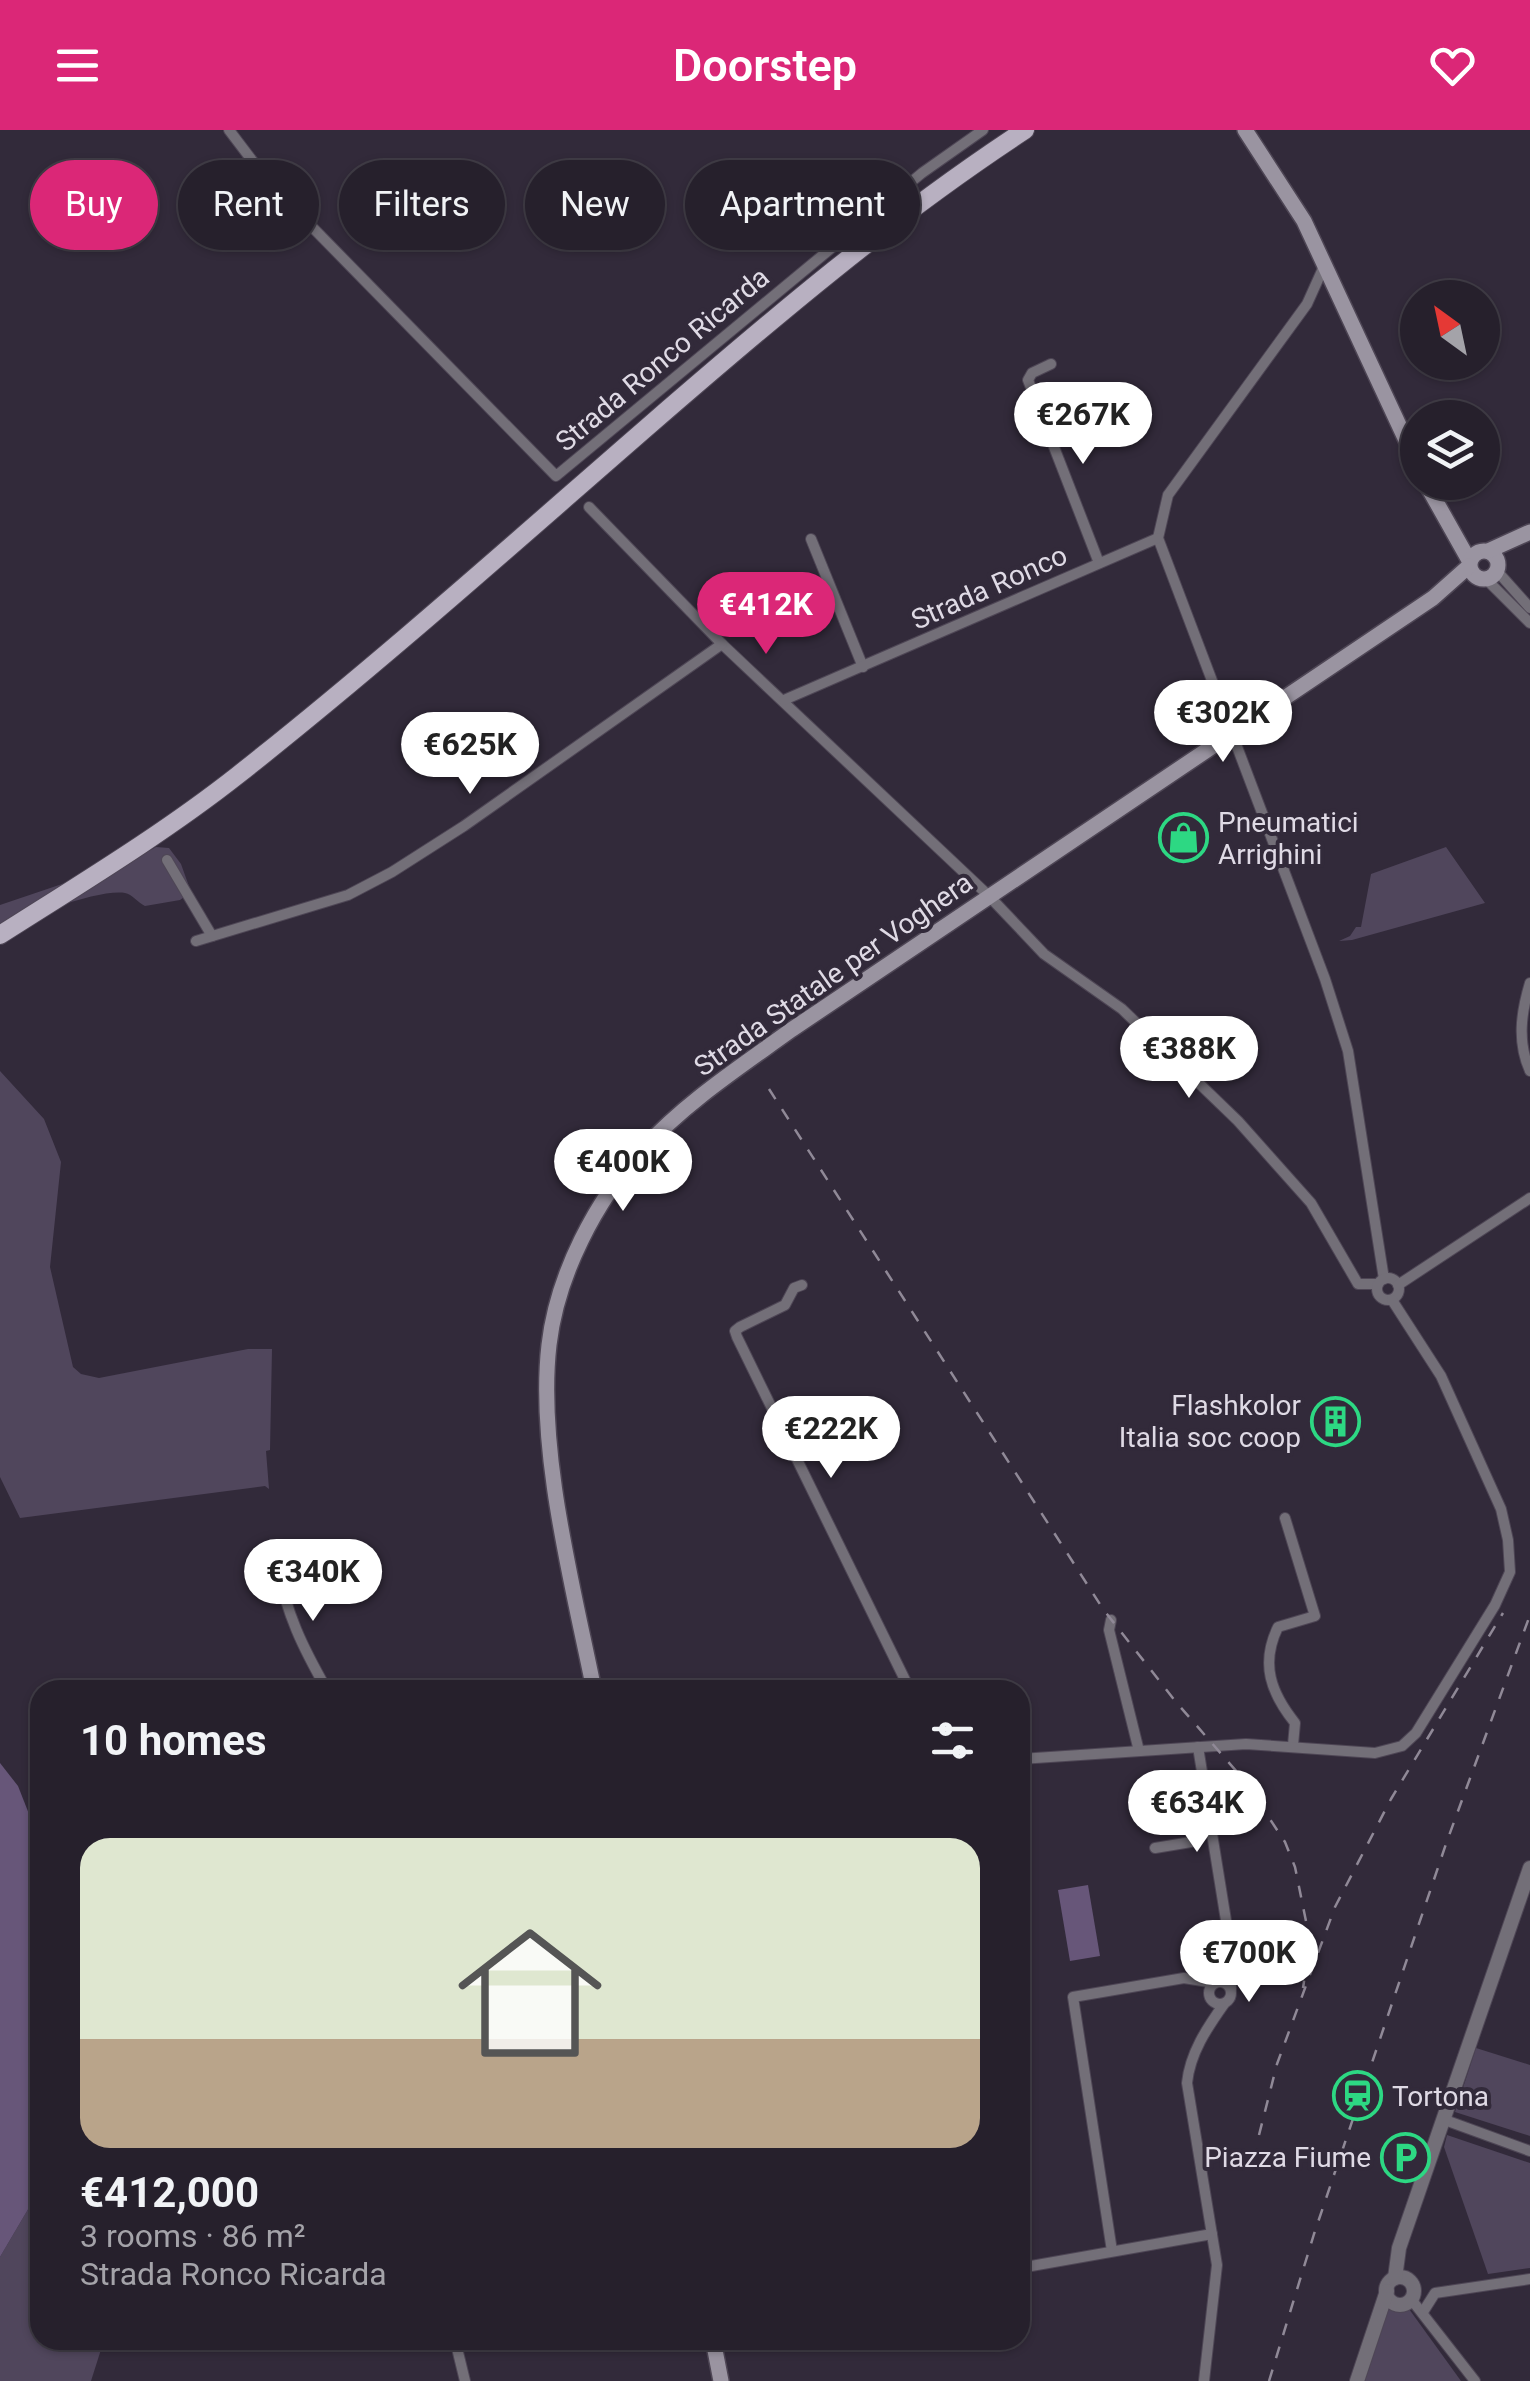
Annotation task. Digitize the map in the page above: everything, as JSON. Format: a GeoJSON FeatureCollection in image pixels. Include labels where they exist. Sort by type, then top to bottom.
{"type":"FeatureCollection","features":[{"type":"Feature","properties":{"kind":"main road"},"geometry":{"type":"LineString","coordinates":[[2,934],[234,778],[448,600],[793,301],[859,248],[1025,130]]}},
{"type":"Feature","properties":{"kind":"main road"},"geometry":{"type":"LineString","coordinates":[[1245,130],[1284,186],[1325,264],[1400,427]]}},
{"type":"Feature","properties":{"kind":"main road"},"geometry":{"type":"LineString","coordinates":[[1436,500],[1483,565]]}},
{"type":"Feature","properties":{"kind":"main road","name":"Strada Statale per Voghera"},"geometry":{"type":"LineString","coordinates":[[592,1680],[564,1545],[548,1398],[549,1345],[560,1294],[578,1252],[624,1172],[690,1105],[791,1030],[1530,534]]}},
{"type":"Feature","properties":{"kind":"main road"},"geometry":{"type":"LineString","coordinates":[[714,2350],[720,2381]]}},
{"type":"Feature","properties":{"kind":"street","name":"Strada Ronco Ricarda"},"geometry":{"type":"LineString","coordinates":[[229,130],[270,184],[556,476],[922,173],[983,130]]}},
{"type":"Feature","properties":{"kind":"street"},"geometry":{"type":"LineString","coordinates":[[1030,1757],[1268,1744],[1374,1753],[1402,1746],[1416,1733],[1510,1572],[1508,1540],[1495,1495],[1441,1376],[1392,1300],[1378,1296],[1381,1281],[1348,1051],[1158,538],[1168,495],[1308,304],[1325,264]]}},
{"type":"Feature","properties":{"kind":"street"},"geometry":{"type":"LineString","coordinates":[[1051,364],[1032,373],[1028,380],[1099,563]]}},
{"type":"Feature","properties":{"kind":"street"},"geometry":{"type":"LineString","coordinates":[[589,507],[722,644],[989,896],[1044,954],[1122,1008],[1238,1121],[1311,1203],[1358,1284],[1394,1280],[1399,1293],[1392,1300]]}},
{"type":"Feature","properties":{"kind":"street","name":"Strada Ronco"},"geometry":{"type":"LineString","coordinates":[[784,700],[1158,538]]}},
{"type":"Feature","properties":{"kind":"street"},"geometry":{"type":"LineString","coordinates":[[811,539],[864,667]]}},
{"type":"Feature","properties":{"kind":"street"},"geometry":{"type":"LineString","coordinates":[[1483,565],[1528,612]]}},
{"type":"Feature","properties":{"kind":"street"},"geometry":{"type":"LineString","coordinates":[[196,941],[348,895],[392,872],[480,816],[722,644]]}},
{"type":"Feature","properties":{"kind":"street"},"geometry":{"type":"LineString","coordinates":[[167,860],[212,936]]}},
{"type":"Feature","properties":{"kind":"street"},"geometry":{"type":"LineString","coordinates":[[1530,983],[1520,1026],[1523,1055],[1530,1071]]}},
{"type":"Feature","properties":{"kind":"street"},"geometry":{"type":"LineString","coordinates":[[1398,1285],[1530,1198]]}},
{"type":"Feature","properties":{"kind":"street"},"geometry":{"type":"LineString","coordinates":[[802,1285],[791,1291],[785,1306],[740,1326],[736,1337],[905,1680]]}},
{"type":"Feature","properties":{"kind":"street"},"geometry":{"type":"LineString","coordinates":[[1285,1518],[1315,1616],[1278,1628],[1268,1647],[1268,1672],[1277,1700],[1295,1723],[1293,1745]]}},
{"type":"Feature","properties":{"kind":"street"},"geometry":{"type":"LineString","coordinates":[[277,1565],[285,1607],[295,1633],[321,1680]]}},
{"type":"Feature","properties":{"kind":"street"},"geometry":{"type":"LineString","coordinates":[[1110,1620],[1109,1630],[1138,1751]]}},
{"type":"Feature","properties":{"kind":"street"},"geometry":{"type":"LineString","coordinates":[[1184,1978],[1215,2000],[1230,2000],[1230,1958],[1198,1747]]}},
{"type":"Feature","properties":{"kind":"street"},"geometry":{"type":"LineString","coordinates":[[1155,1848],[1191,1842],[1213,1828]]}},
{"type":"Feature","properties":{"kind":"street"},"geometry":{"type":"LineString","coordinates":[[1191,1842],[1216,1851]]}},
{"type":"Feature","properties":{"kind":"street"},"geometry":{"type":"LineString","coordinates":[[1358,2381],[1530,1868]]}},
{"type":"Feature","properties":{"kind":"street"},"geometry":{"type":"LineString","coordinates":[[1204,2381],[1217,2266],[1188,2083],[1190,2065],[1207,2028],[1217,1982],[1230,1958]]}},
{"type":"Feature","properties":{"kind":"street"},"geometry":{"type":"LineString","coordinates":[[1112,2251],[1073,1996],[1184,1978],[1226,1983],[1231,1988]]}},
{"type":"Feature","properties":{"kind":"street"},"geometry":{"type":"LineString","coordinates":[[1445,2120],[1530,2151]]}},
{"type":"Feature","properties":{"kind":"street"},"geometry":{"type":"LineString","coordinates":[[1030,2266],[1212,2234]]}},
{"type":"Feature","properties":{"kind":"street"},"geometry":{"type":"LineString","coordinates":[[1404,2277],[1411,2282],[1411,2299],[1396,2304],[1391,2284],[1404,2277]]}},
{"type":"Feature","properties":{"kind":"street"},"geometry":{"type":"LineString","coordinates":[[1423,2312],[1435,2293],[1530,2279]]}},
{"type":"Feature","properties":{"kind":"street"},"geometry":{"type":"LineString","coordinates":[[1411,2299],[1475,2381]]}},
{"type":"Feature","properties":{"kind":"street"},"geometry":{"type":"LineString","coordinates":[[457,2350],[465,2381]]}},
{"type":"Feature","properties":{"kind":"shaded area"},"geometry":{"type":"Polygon","coordinates":[[[156,847],[169,848],[181,864],[191,892],[180,900],[145,906],[125,893],[98,895],[0,928],[0,905],[130,861],[156,847]]]}},
{"type":"Feature","properties":{"kind":"shaded area"},"geometry":{"type":"Polygon","coordinates":[[[1446,847],[1485,903],[1339,941],[1361,927],[1371,874],[1446,847]]]}},
{"type":"Feature","properties":{"kind":"shaded area"},"geometry":{"type":"Polygon","coordinates":[[[0,1071],[44,1119],[61,1162],[50,1267],[73,1367],[81,1374],[99,1378],[248,1349],[272,1349],[270,1450],[266,1451],[269,1489],[265,1486],[20,1518],[0,1477],[0,1071]]]}},
{"type":"Feature","properties":{"kind":"shaded area"},"geometry":{"type":"Polygon","coordinates":[[[0,1763],[18,1786],[30,1817],[30,2206],[0,2257],[0,1763]]]}},
{"type":"Feature","properties":{"kind":"shaded area"},"geometry":{"type":"Polygon","coordinates":[[[1088,1885],[1100,1956],[1070,1961],[1058,1890],[1088,1885]]]}},
{"type":"Feature","properties":{"kind":"shaded area"},"geometry":{"type":"Polygon","coordinates":[[[1476,2048],[1530,2065],[1530,2136],[1455,2112],[1476,2048]]]}},
{"type":"Feature","properties":{"kind":"shaded area"},"geometry":{"type":"Polygon","coordinates":[[[1447,2135],[1530,2163],[1530,2268],[1488,2274],[1444,2147],[1447,2135]]]}},
{"type":"Feature","properties":{"kind":"shaded area"},"geometry":{"type":"Polygon","coordinates":[[[30,2206],[30,2350],[101,2350],[91,2381],[0,2381],[0,2257],[30,2206]]]}},
{"type":"Feature","properties":{"kind":"shaded area"},"geometry":{"type":"Polygon","coordinates":[[[1388,2308],[1409,2309],[1461,2381],[1365,2381],[1388,2308]]]}},
{"type":"Feature","properties":{"kind":"railway"},"geometry":{"type":"LineString","coordinates":[[769,1089],[1103,1609],[1244,1780],[1285,1842],[1295,1867],[1307,1926],[1303,1988]]}},
{"type":"Feature","properties":{"kind":"railway"},"geometry":{"type":"LineString","coordinates":[[1259,2135],[1277,2064],[1335,1907],[1391,1799],[1503,1613]]}},
{"type":"Feature","properties":{"kind":"railway"},"geometry":{"type":"LineString","coordinates":[[1269,2381],[1314,2234],[1447,1841],[1530,1615]]}},
{"type":"Feature","properties":{"kind":"place","name":"Pneumatici Arrighini"},"geometry":{"type":"Point","coordinates":[1183,838]}},
{"type":"Feature","properties":{"kind":"place","name":"Flashkolor Italia soc coop"},"geometry":{"type":"Point","coordinates":[1336,1421]}},
{"type":"Feature","properties":{"kind":"place","name":"Tortona"},"geometry":{"type":"Point","coordinates":[1357,2096]}},
{"type":"Feature","properties":{"kind":"place","name":"Piazza Fiume"},"geometry":{"type":"Point","coordinates":[1406,2157]}}]}
